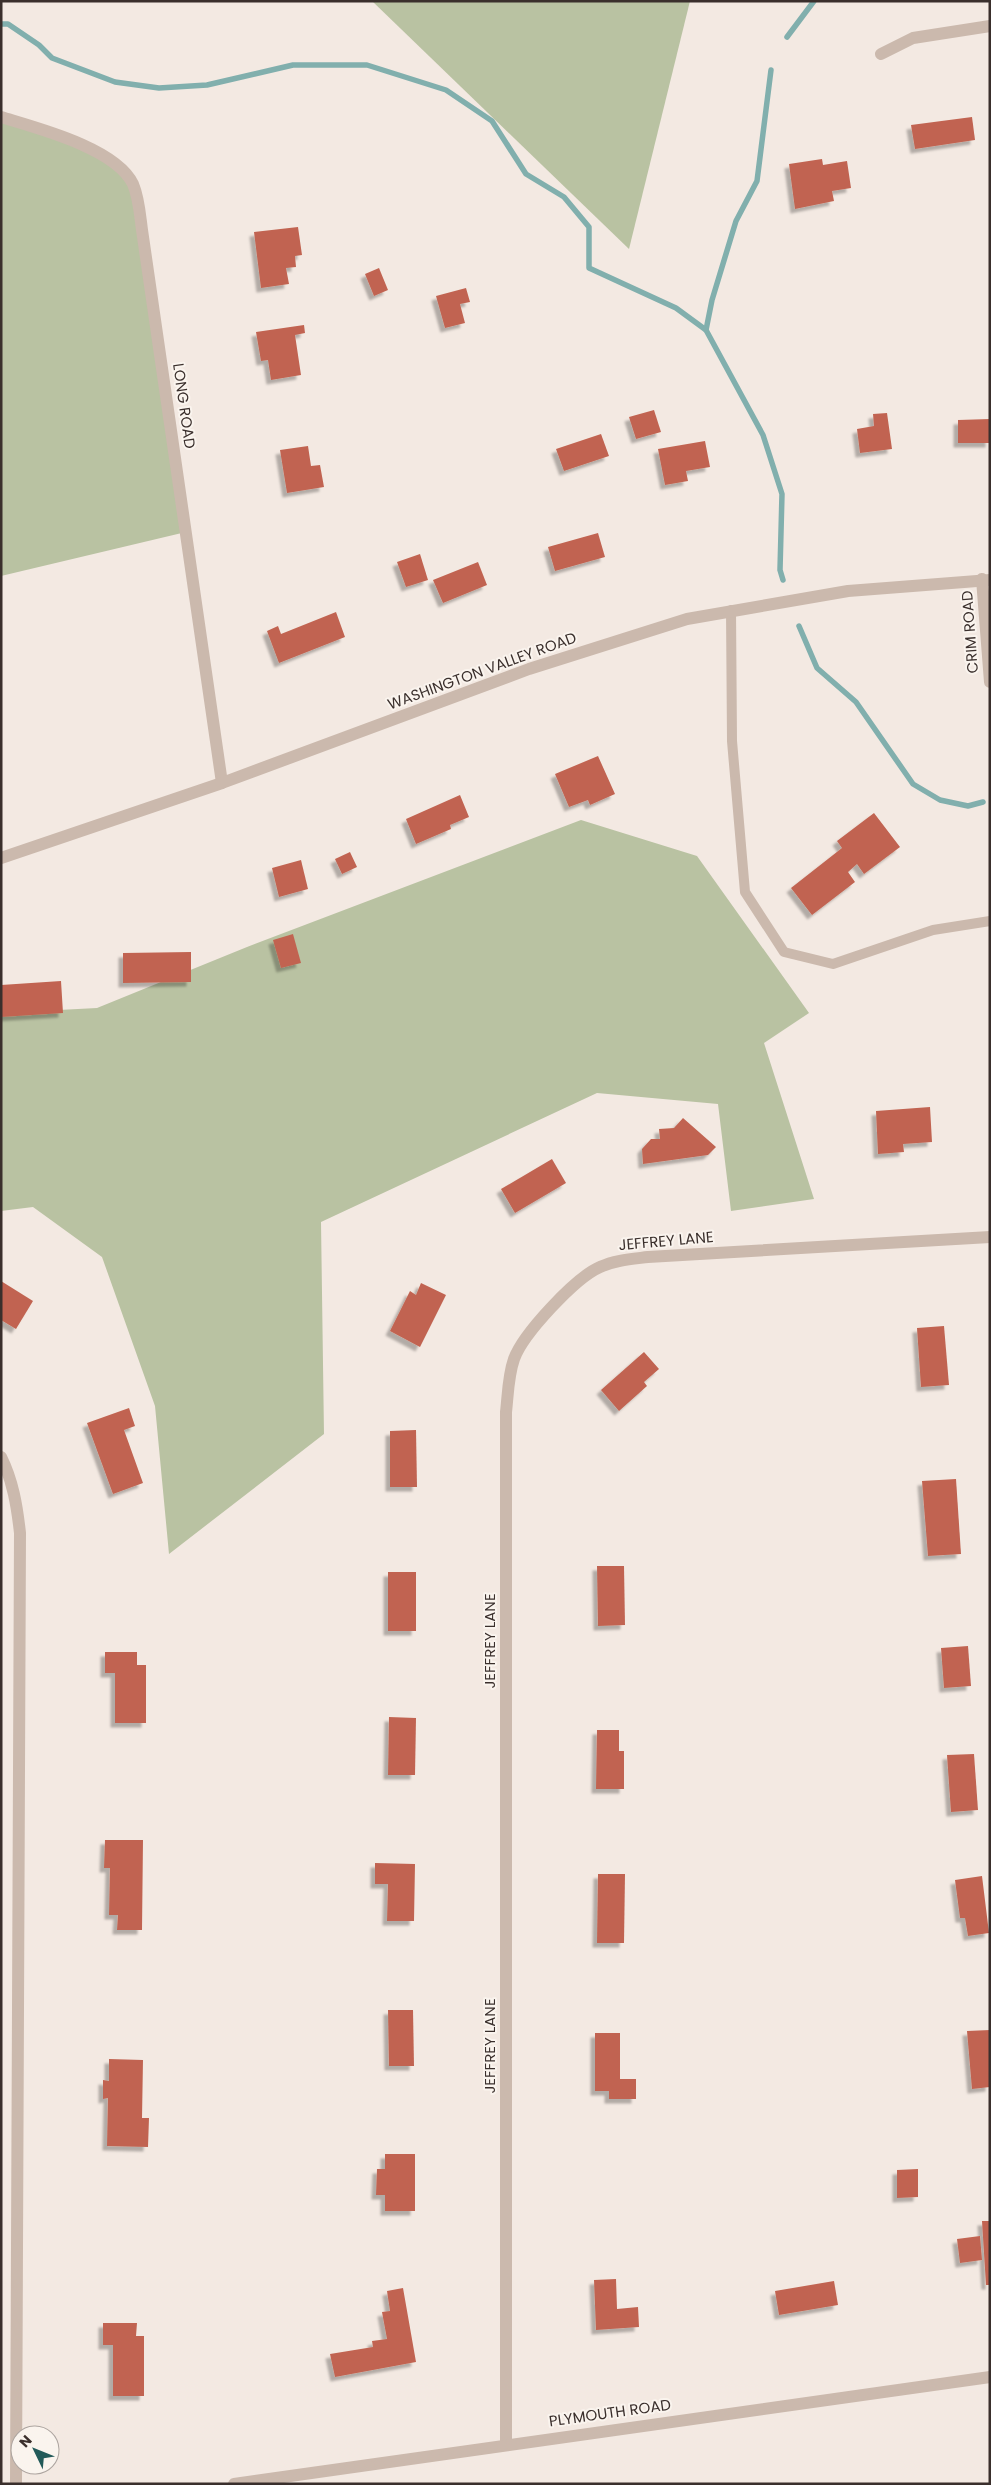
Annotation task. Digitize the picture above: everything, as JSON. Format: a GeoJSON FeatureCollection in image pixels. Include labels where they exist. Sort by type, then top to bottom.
{"type":"FeatureCollection","features":[{"type":"Feature","properties":{"kind":"street"},"geometry":{"type":"LineString","coordinates":[[881,54],[913,38],[990,26]]}},
{"type":"Feature","properties":{"kind":"street","name":"LONG ROAD"},"geometry":{"type":"LineString","coordinates":[[1,117],[58,134],[83,145],[121,167],[133,184],[142,230],[222,783]]}},
{"type":"Feature","properties":{"kind":"street","name":"WASHINGTON VALLEY ROAD"},"geometry":{"type":"LineString","coordinates":[[1,858],[222,783],[529,669],[687,619],[848,591],[986,580]]}},
{"type":"Feature","properties":{"kind":"street","name":"CRIM ROAD"},"geometry":{"type":"LineString","coordinates":[[986,580],[990,682]]}},
{"type":"Feature","properties":{"kind":"street","name":"JEFFREY LANE"},"geometry":{"type":"LineString","coordinates":[[506,2444],[506,1412],[509,1380],[514,1358],[525,1339],[577,1281],[599,1267],[617,1261],[648,1257],[990,1237]]}},
{"type":"Feature","properties":{"kind":"street"},"geometry":{"type":"LineString","coordinates":[[1,1457],[10,1474],[20,1533],[16,2484]]}},
{"type":"Feature","properties":{"kind":"street","name":"PLYMOUTH ROAD"},"geometry":{"type":"LineString","coordinates":[[234,2484],[990,2377]]}},
{"type":"Feature","properties":{"kind":"lane"},"geometry":{"type":"LineString","coordinates":[[731,610],[732,741],[745,892],[784,952],[833,964],[933,930],[990,920]]}},
{"type":"Feature","properties":{"kind":"green space"},"geometry":{"type":"Polygon","coordinates":[[[372,1],[690,1],[629,249],[372,1]]]}},
{"type":"Feature","properties":{"kind":"green space"},"geometry":{"type":"Polygon","coordinates":[[[1,117],[83,145],[133,184],[186,532],[1,576],[1,117]]]}},
{"type":"Feature","properties":{"kind":"green space"},"geometry":{"type":"Polygon","coordinates":[[[581,820],[697,856],[809,1013],[764,1043],[814,1199],[731,1211],[718,1104],[597,1093],[321,1222],[324,1434],[169,1554],[155,1406],[102,1257],[33,1207],[1,1211],[1,1013],[97,1008],[247,947],[581,820]]]}},
{"type":"Feature","properties":{"kind":"building"},"geometry":{"type":"Polygon","coordinates":[[[972,117],[975,140],[915,149],[911,125],[972,117]]]}},
{"type":"Feature","properties":{"kind":"building"},"geometry":{"type":"Polygon","coordinates":[[[822,159],[823,165],[847,161],[851,188],[832,191],[834,201],[795,209],[789,164],[822,159]]]}},
{"type":"Feature","properties":{"kind":"building"},"geometry":{"type":"Polygon","coordinates":[[[298,227],[302,255],[295,256],[296,267],[286,268],[289,284],[261,288],[254,232],[298,227]]]}},
{"type":"Feature","properties":{"kind":"building"},"geometry":{"type":"Polygon","coordinates":[[[379,268],[388,290],[374,296],[365,274],[379,268]]]}},
{"type":"Feature","properties":{"kind":"building"},"geometry":{"type":"Polygon","coordinates":[[[466,288],[470,302],[460,304],[465,323],[445,328],[436,296],[466,288]]]}},
{"type":"Feature","properties":{"kind":"building"},"geometry":{"type":"Polygon","coordinates":[[[304,325],[305,333],[295,335],[301,375],[271,380],[268,360],[261,361],[256,332],[304,325]]]}},
{"type":"Feature","properties":{"kind":"building"},"geometry":{"type":"Polygon","coordinates":[[[654,410],[661,432],[636,439],[629,417],[654,410]]]}},
{"type":"Feature","properties":{"kind":"building"},"geometry":{"type":"Polygon","coordinates":[[[887,413],[892,449],[860,453],[857,429],[874,426],[873,414],[887,413]]]}},
{"type":"Feature","properties":{"kind":"building"},"geometry":{"type":"Polygon","coordinates":[[[990,419],[990,443],[958,443],[958,420],[990,419]]]}},
{"type":"Feature","properties":{"kind":"building"},"geometry":{"type":"Polygon","coordinates":[[[601,434],[609,456],[564,471],[556,449],[601,434]]]}},
{"type":"Feature","properties":{"kind":"building"},"geometry":{"type":"Polygon","coordinates":[[[705,441],[710,467],[686,471],[688,481],[665,485],[658,449],[705,441]]]}},
{"type":"Feature","properties":{"kind":"building"},"geometry":{"type":"Polygon","coordinates":[[[308,446],[311,466],[320,465],[324,487],[287,493],[280,450],[308,446]]]}},
{"type":"Feature","properties":{"kind":"building"},"geometry":{"type":"Polygon","coordinates":[[[598,533],[605,557],[555,571],[548,547],[598,533]]]}},
{"type":"Feature","properties":{"kind":"building"},"geometry":{"type":"Polygon","coordinates":[[[420,554],[428,580],[406,587],[397,562],[420,554]]]}},
{"type":"Feature","properties":{"kind":"building"},"geometry":{"type":"Polygon","coordinates":[[[478,562],[487,585],[443,603],[433,580],[478,562]]]}},
{"type":"Feature","properties":{"kind":"building"},"geometry":{"type":"Polygon","coordinates":[[[336,612],[345,637],[279,663],[267,631],[278,626],[281,634],[336,612]]]}},
{"type":"Feature","properties":{"kind":"building"},"geometry":{"type":"Polygon","coordinates":[[[598,756],[615,794],[590,805],[588,800],[569,807],[555,774],[598,756]]]}},
{"type":"Feature","properties":{"kind":"building"},"geometry":{"type":"Polygon","coordinates":[[[460,795],[469,817],[450,825],[451,829],[416,844],[406,819],[460,795]]]}},
{"type":"Feature","properties":{"kind":"building"},"geometry":{"type":"Polygon","coordinates":[[[874,813],[900,847],[864,874],[857,864],[848,872],[855,882],[812,915],[791,888],[842,848],[837,841],[874,813]]]}},
{"type":"Feature","properties":{"kind":"building"},"geometry":{"type":"Polygon","coordinates":[[[350,852],[357,867],[342,874],[335,859],[350,852]]]}},
{"type":"Feature","properties":{"kind":"building"},"geometry":{"type":"Polygon","coordinates":[[[301,860],[308,889],[279,897],[272,868],[301,860]]]}},
{"type":"Feature","properties":{"kind":"building"},"geometry":{"type":"Polygon","coordinates":[[[293,934],[301,963],[281,968],[273,940],[293,934]]]}},
{"type":"Feature","properties":{"kind":"building"},"geometry":{"type":"Polygon","coordinates":[[[191,952],[191,982],[123,983],[123,953],[191,952]]]}},
{"type":"Feature","properties":{"kind":"building"},"geometry":{"type":"Polygon","coordinates":[[[61,981],[63,1013],[1,1017],[1,985],[61,981]]]}},
{"type":"Feature","properties":{"kind":"building"},"geometry":{"type":"Polygon","coordinates":[[[930,1107],[932,1142],[903,1144],[904,1152],[878,1154],[876,1111],[930,1107]]]}},
{"type":"Feature","properties":{"kind":"building"},"geometry":{"type":"Polygon","coordinates":[[[683,1118],[716,1147],[708,1155],[643,1164],[642,1149],[651,1139],[660,1139],[659,1129],[674,1128],[683,1118]]]}},
{"type":"Feature","properties":{"kind":"building"},"geometry":{"type":"Polygon","coordinates":[[[552,1159],[566,1183],[515,1213],[501,1189],[552,1159]]]}},
{"type":"Feature","properties":{"kind":"building"},"geometry":{"type":"Polygon","coordinates":[[[1,1281],[33,1301],[16,1329],[1,1320],[1,1281]]]}},
{"type":"Feature","properties":{"kind":"building"},"geometry":{"type":"Polygon","coordinates":[[[421,1283],[446,1295],[420,1347],[390,1331],[410,1291],[416,1295],[421,1283]]]}},
{"type":"Feature","properties":{"kind":"building"},"geometry":{"type":"Polygon","coordinates":[[[944,1326],[949,1385],[921,1387],[917,1328],[944,1326]]]}},
{"type":"Feature","properties":{"kind":"building"},"geometry":{"type":"Polygon","coordinates":[[[644,1352],[659,1369],[644,1382],[647,1386],[619,1411],[601,1390],[644,1352]]]}},
{"type":"Feature","properties":{"kind":"building"},"geometry":{"type":"Polygon","coordinates":[[[129,1408],[135,1426],[124,1430],[143,1483],[113,1494],[87,1423],[129,1408]]]}},
{"type":"Feature","properties":{"kind":"building"},"geometry":{"type":"Polygon","coordinates":[[[416,1430],[417,1487],[390,1487],[390,1431],[416,1430]]]}},
{"type":"Feature","properties":{"kind":"building"},"geometry":{"type":"Polygon","coordinates":[[[956,1479],[961,1554],[928,1556],[922,1481],[956,1479]]]}},
{"type":"Feature","properties":{"kind":"building"},"geometry":{"type":"Polygon","coordinates":[[[597,1566],[624,1566],[625,1625],[598,1626],[597,1566]]]}},
{"type":"Feature","properties":{"kind":"building"},"geometry":{"type":"Polygon","coordinates":[[[388,1572],[416,1572],[416,1631],[388,1631],[388,1572]]]}},
{"type":"Feature","properties":{"kind":"building"},"geometry":{"type":"Polygon","coordinates":[[[968,1646],[971,1686],[944,1688],[941,1648],[968,1646]]]}},
{"type":"Feature","properties":{"kind":"building"},"geometry":{"type":"Polygon","coordinates":[[[105,1652],[137,1652],[137,1665],[146,1665],[146,1723],[115,1723],[115,1673],[105,1673],[105,1652]]]}},
{"type":"Feature","properties":{"kind":"building"},"geometry":{"type":"Polygon","coordinates":[[[389,1717],[416,1718],[415,1775],[388,1775],[389,1717]]]}},
{"type":"Feature","properties":{"kind":"building"},"geometry":{"type":"Polygon","coordinates":[[[597,1730],[619,1730],[619,1751],[624,1751],[624,1789],[596,1789],[597,1730]]]}},
{"type":"Feature","properties":{"kind":"building"},"geometry":{"type":"Polygon","coordinates":[[[974,1754],[978,1810],[951,1812],[947,1755],[974,1754]]]}},
{"type":"Feature","properties":{"kind":"building"},"geometry":{"type":"Polygon","coordinates":[[[105,1840],[143,1840],[142,1930],[117,1930],[118,1915],[109,1915],[110,1868],[104,1868],[105,1840]]]}},
{"type":"Feature","properties":{"kind":"building"},"geometry":{"type":"Polygon","coordinates":[[[375,1863],[415,1864],[414,1921],[387,1921],[388,1884],[375,1884],[375,1863]]]}},
{"type":"Feature","properties":{"kind":"building"},"geometry":{"type":"Polygon","coordinates":[[[598,1874],[625,1874],[624,1943],[597,1943],[598,1874]]]}},
{"type":"Feature","properties":{"kind":"building"},"geometry":{"type":"Polygon","coordinates":[[[982,1876],[989,1933],[968,1936],[965,1918],[960,1918],[955,1880],[982,1876]]]}},
{"type":"Feature","properties":{"kind":"building"},"geometry":{"type":"Polygon","coordinates":[[[388,2010],[413,2010],[414,2066],[389,2066],[388,2010]]]}},
{"type":"Feature","properties":{"kind":"building"},"geometry":{"type":"Polygon","coordinates":[[[990,2030],[990,2087],[972,2089],[967,2031],[990,2030]]]}},
{"type":"Feature","properties":{"kind":"building"},"geometry":{"type":"Polygon","coordinates":[[[595,2033],[620,2033],[620,2079],[636,2079],[636,2099],[609,2099],[609,2091],[595,2091],[595,2033]]]}},
{"type":"Feature","properties":{"kind":"building"},"geometry":{"type":"Polygon","coordinates":[[[109,2059],[143,2060],[142,2118],[149,2118],[148,2147],[107,2146],[108,2098],[103,2099],[103,2080],[109,2081],[109,2059]]]}},
{"type":"Feature","properties":{"kind":"building"},"geometry":{"type":"Polygon","coordinates":[[[385,2154],[415,2154],[415,2211],[385,2211],[385,2195],[376,2195],[377,2169],[385,2169],[385,2154]]]}},
{"type":"Feature","properties":{"kind":"building"},"geometry":{"type":"Polygon","coordinates":[[[918,2169],[918,2197],[897,2198],[897,2170],[918,2169]]]}},
{"type":"Feature","properties":{"kind":"building"},"geometry":{"type":"Polygon","coordinates":[[[982,2221],[990,2221],[990,2285],[986,2285],[982,2221]]]}},
{"type":"Feature","properties":{"kind":"building"},"geometry":{"type":"Polygon","coordinates":[[[980,2236],[982,2260],[960,2263],[957,2239],[980,2236]]]}},
{"type":"Feature","properties":{"kind":"building"},"geometry":{"type":"Polygon","coordinates":[[[616,2279],[617,2309],[638,2307],[639,2327],[596,2330],[594,2280],[616,2279]]]}},
{"type":"Feature","properties":{"kind":"building"},"geometry":{"type":"Polygon","coordinates":[[[834,2281],[838,2305],[779,2315],[775,2291],[834,2281]]]}},
{"type":"Feature","properties":{"kind":"building"},"geometry":{"type":"Polygon","coordinates":[[[403,2288],[416,2362],[335,2377],[330,2354],[373,2347],[372,2341],[387,2339],[382,2312],[390,2311],[387,2291],[403,2288]]]}},
{"type":"Feature","properties":{"kind":"building"},"geometry":{"type":"Polygon","coordinates":[[[103,2323],[137,2323],[136,2336],[144,2336],[144,2396],[113,2396],[113,2345],[103,2345],[103,2323]]]}},
{"type":"Feature","properties":{"kind":"waterway"},"geometry":{"type":"LineString","coordinates":[[787,37],[814,1]]}},
{"type":"Feature","properties":{"kind":"waterway"},"geometry":{"type":"LineString","coordinates":[[1,24],[8,24],[39,45],[52,58],[115,82],[159,88],[207,85],[293,65],[367,65],[446,90],[492,121],[526,174],[564,197],[589,227],[589,268],[676,308],[706,330],[763,435],[782,494],[780,570],[783,580]]}},
{"type":"Feature","properties":{"kind":"waterway"},"geometry":{"type":"LineString","coordinates":[[706,330],[712,300],[736,221],[757,181],[771,70]]}},
{"type":"Feature","properties":{"kind":"waterway"},"geometry":{"type":"LineString","coordinates":[[799,626],[817,668],[856,702],[913,784],[940,800],[968,806],[983,802]]}}]}
